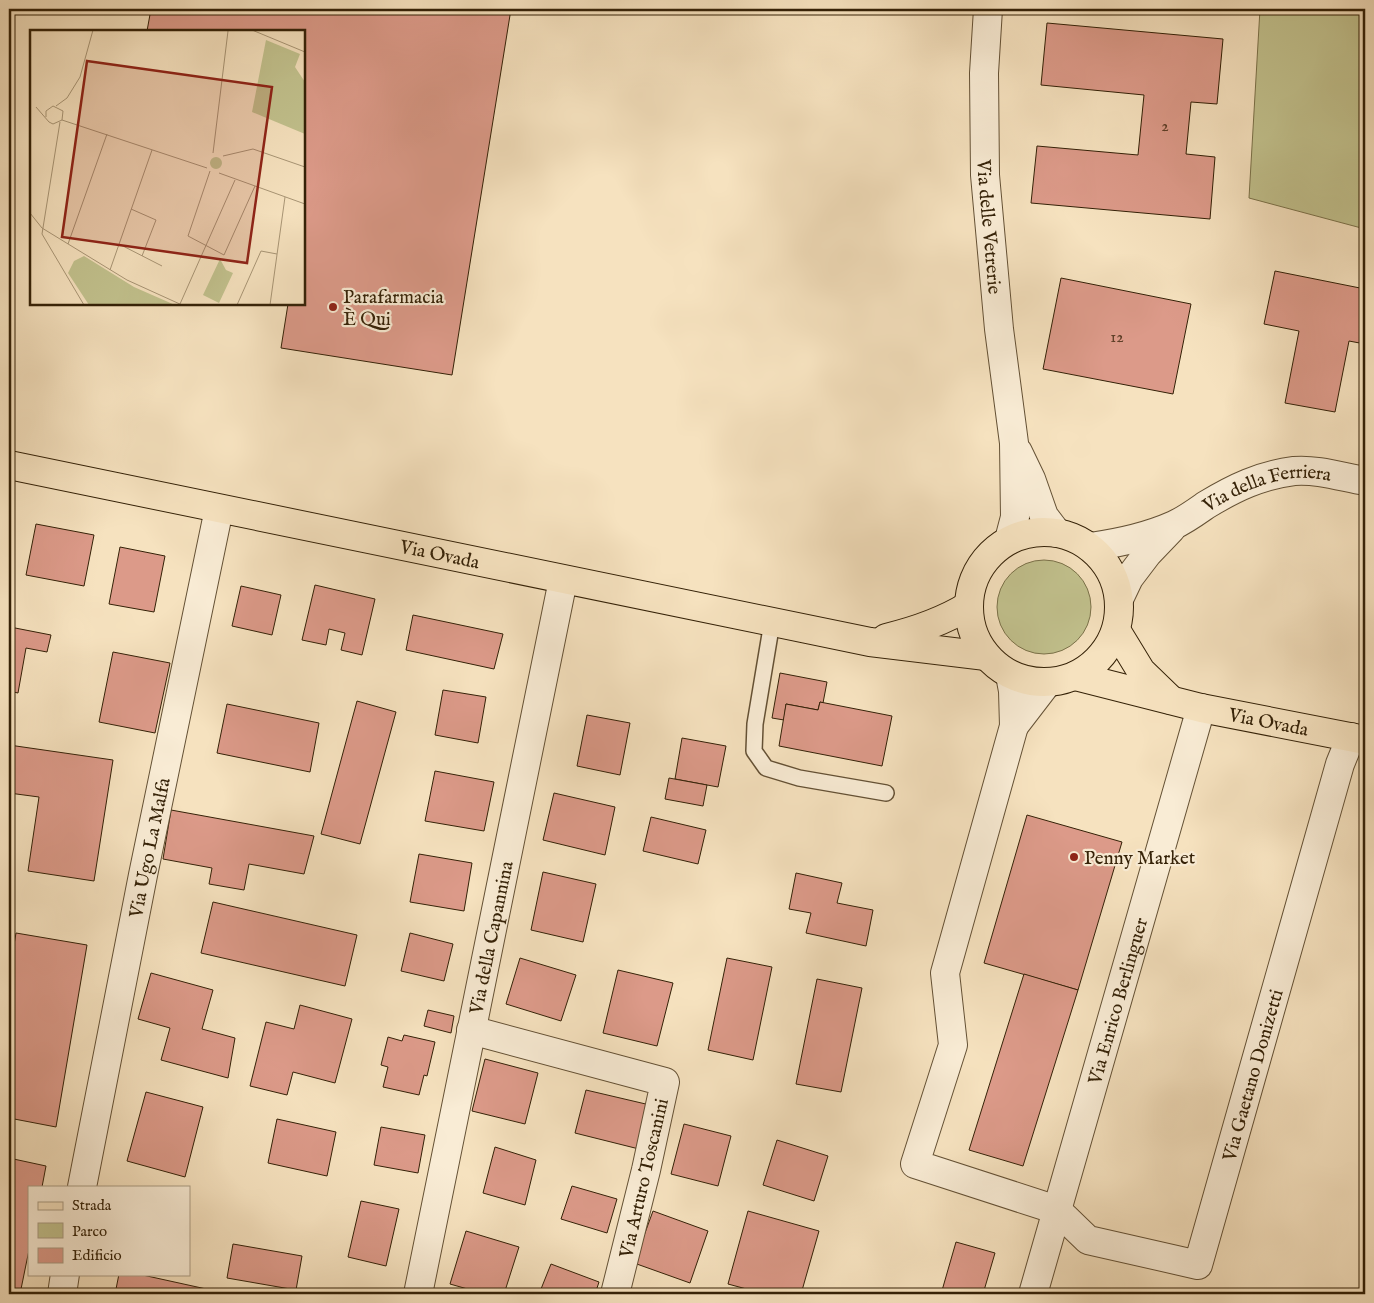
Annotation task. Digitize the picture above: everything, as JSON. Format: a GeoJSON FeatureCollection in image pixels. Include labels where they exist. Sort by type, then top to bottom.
{"type":"FeatureCollection","features":[{"type":"Feature","properties":{"kind":"main road","name":"Via Ovada"},"geometry":{"type":"LineString","coordinates":[[9,465],[870,642],[986,656]]}},
{"type":"Feature","properties":{"kind":"main road"},"geometry":{"type":"LineString","coordinates":[[1032,532],[1057,533],[1074,537],[1090,546],[1104,561],[1115,579],[1119,599],[1116,630],[1107,649],[1093,665],[1075,676],[1047,682],[1028,681],[1010,674],[997,666],[986,656],[976,641],[970,624],[968,606],[973,580],[982,563],[996,549],[1009,540],[1032,532]]}},
{"type":"Feature","properties":{"kind":"main road","name":"Via Ovada"},"geometry":{"type":"LineString","coordinates":[[870,642],[921,629],[956,614],[968,606]]}},
{"type":"Feature","properties":{"kind":"main road"},"geometry":{"type":"LineString","coordinates":[[1116,630],[1141,671],[1172,701]]}},
{"type":"Feature","properties":{"kind":"main road","name":"Via Ovada"},"geometry":{"type":"LineString","coordinates":[[1075,676],[1201,708],[1358,738]]}},
{"type":"Feature","properties":{"kind":"street","name":"Via delle Vetrerie"},"geometry":{"type":"LineString","coordinates":[[988,9],[984,73],[985,175],[999,329],[1014,444],[1015,517],[1009,540]]}},
{"type":"Feature","properties":{"kind":"street","name":"Via delle Vetrerie"},"geometry":{"type":"LineString","coordinates":[[1014,444],[1032,479],[1044,516],[1057,533]]}},
{"type":"Feature","properties":{"kind":"street","name":"Via della Ferriera"},"geometry":{"type":"LineString","coordinates":[[1090,546],[1122,542],[1176,524],[1223,495],[1251,481],[1272,474],[1296,471],[1318,472],[1365,481]]}},
{"type":"Feature","properties":{"kind":"street","name":"Via Ugo La Malfa"},"geometry":{"type":"LineString","coordinates":[[82,1186],[143,875],[219,509]]}},
{"type":"Feature","properties":{"kind":"street","name":"Via della Ferriera"},"geometry":{"type":"LineString","coordinates":[[1119,599],[1129,578],[1148,553],[1176,524]]}},
{"type":"Feature","properties":{"kind":"street","name":"Via della Capannina"},"geometry":{"type":"LineString","coordinates":[[420,1294],[471,1030],[563,580]]}},
{"type":"Feature","properties":{"kind":"street"},"geometry":{"type":"LineString","coordinates":[[1010,674],[1013,691],[1014,726],[945,973],[953,1044],[915,1164],[1057,1210]]}},
{"type":"Feature","properties":{"kind":"street"},"geometry":{"type":"LineString","coordinates":[[1014,726],[1047,682]]}},
{"type":"Feature","properties":{"kind":"street","name":"Via Enrico Berlinguer"},"geometry":{"type":"LineString","coordinates":[[1033,1294],[1201,708]]}},
{"type":"Feature","properties":{"kind":"street","name":"Via Gaetano Donizetti"},"geometry":{"type":"LineString","coordinates":[[1057,1210],[1088,1240],[1198,1265],[1337,774],[1358,738]]}},
{"type":"Feature","properties":{"kind":"street","name":"Via Arturo Toscanini"},"geometry":{"type":"LineString","coordinates":[[471,1030],[665,1082],[646,1170],[615,1294]]}},
{"type":"Feature","properties":{"kind":"street"},"geometry":{"type":"LineString","coordinates":[[62,1294],[65,1276]]}},
{"type":"Feature","properties":{"kind":"lane"},"geometry":{"type":"LineString","coordinates":[[772,622],[755,724],[754,751],[766,768],[798,778],[886,793]]}},
{"type":"Feature","properties":{"kind":"green space"},"geometry":{"type":"Polygon","coordinates":[[[1260,9],[1365,9],[1365,229],[1249,198],[1260,9]]]}},
{"type":"Feature","properties":{"kind":"green space"},"geometry":{"type":"Polygon","coordinates":[[[1044,560],[1062,564],[1077,574],[1087,589],[1091,607],[1087,625],[1077,640],[1062,650],[1044,654],[1026,650],[1011,640],[1001,625],[997,607],[1001,589],[1011,574],[1026,564],[1044,560]]]}},
{"type":"Feature","properties":{"kind":"building"},"geometry":{"type":"Polygon","coordinates":[[[151,9],[511,9],[452,375],[281,348],[288,305],[305,305],[305,30],[147,30],[151,9]]]}},
{"type":"Feature","properties":{"kind":"building"},"geometry":{"type":"Polygon","coordinates":[[[1047,23],[1223,39],[1217,104],[1191,102],[1186,154],[1215,157],[1210,219],[1031,203],[1037,146],[1138,155],[1144,95],[1041,85],[1047,23]]]}},
{"type":"Feature","properties":{"kind":"building"},"geometry":{"type":"Polygon","coordinates":[[[1275,271],[1365,289],[1365,344],[1349,341],[1335,412],[1285,403],[1299,331],[1264,324],[1275,271]]]}},
{"type":"Feature","properties":{"kind":"building"},"geometry":{"type":"Polygon","coordinates":[[[1061,278],[1191,304],[1173,394],[1043,369],[1061,278]]]}},
{"type":"Feature","properties":{"kind":"building"},"geometry":{"type":"Polygon","coordinates":[[[36,524],[94,535],[84,586],[26,575],[36,524]]]}},
{"type":"Feature","properties":{"kind":"building"},"geometry":{"type":"Polygon","coordinates":[[[120,547],[165,556],[154,612],[109,604],[120,547]]]}},
{"type":"Feature","properties":{"kind":"building"},"geometry":{"type":"Polygon","coordinates":[[[315,585],[375,599],[362,655],[341,650],[345,633],[329,629],[326,645],[302,640],[315,585]]]}},
{"type":"Feature","properties":{"kind":"building"},"geometry":{"type":"Polygon","coordinates":[[[241,586],[281,595],[272,635],[232,626],[241,586]]]}},
{"type":"Feature","properties":{"kind":"building"},"geometry":{"type":"Polygon","coordinates":[[[413,615],[503,634],[494,669],[406,650],[413,615]]]}},
{"type":"Feature","properties":{"kind":"building"},"geometry":{"type":"Polygon","coordinates":[[[10,627],[51,635],[47,652],[26,648],[18,693],[9,691],[10,627]]]}},
{"type":"Feature","properties":{"kind":"building"},"geometry":{"type":"Polygon","coordinates":[[[113,652],[170,663],[155,733],[99,722],[113,652]]]}},
{"type":"Feature","properties":{"kind":"building"},"geometry":{"type":"Polygon","coordinates":[[[780,673],[827,682],[823,703],[820,702],[818,710],[786,704],[784,720],[772,718],[780,673]]]}},
{"type":"Feature","properties":{"kind":"building"},"geometry":{"type":"Polygon","coordinates":[[[443,690],[486,697],[478,743],[435,735],[443,690]]]}},
{"type":"Feature","properties":{"kind":"building"},"geometry":{"type":"Polygon","coordinates":[[[357,701],[396,712],[360,844],[321,834],[357,701]]]}},
{"type":"Feature","properties":{"kind":"building"},"geometry":{"type":"Polygon","coordinates":[[[820,702],[892,716],[882,766],[779,746],[786,704],[818,710],[820,702]]]}},
{"type":"Feature","properties":{"kind":"building"},"geometry":{"type":"Polygon","coordinates":[[[227,704],[319,723],[310,772],[217,753],[227,704]]]}},
{"type":"Feature","properties":{"kind":"building"},"geometry":{"type":"Polygon","coordinates":[[[587,715],[630,723],[620,775],[577,766],[587,715]]]}},
{"type":"Feature","properties":{"kind":"building"},"geometry":{"type":"Polygon","coordinates":[[[682,738],[726,746],[718,787],[675,779],[682,738]]]}},
{"type":"Feature","properties":{"kind":"building"},"geometry":{"type":"Polygon","coordinates":[[[9,745],[113,760],[94,881],[28,871],[39,797],[9,793],[9,745]]]}},
{"type":"Feature","properties":{"kind":"building"},"geometry":{"type":"Polygon","coordinates":[[[435,771],[494,782],[484,831],[425,821],[435,771]]]}},
{"type":"Feature","properties":{"kind":"building"},"geometry":{"type":"Polygon","coordinates":[[[669,778],[707,785],[703,806],[665,799],[669,778]]]}},
{"type":"Feature","properties":{"kind":"building"},"geometry":{"type":"Polygon","coordinates":[[[554,793],[615,807],[605,855],[543,840],[554,793]]]}},
{"type":"Feature","properties":{"kind":"building"},"geometry":{"type":"Polygon","coordinates":[[[171,810],[314,836],[304,874],[249,864],[244,890],[209,884],[212,868],[163,859],[171,810]]]}},
{"type":"Feature","properties":{"kind":"building"},"geometry":{"type":"Polygon","coordinates":[[[1027,815],[1122,842],[1078,990],[984,963],[1027,815]]]}},
{"type":"Feature","properties":{"kind":"building"},"geometry":{"type":"Polygon","coordinates":[[[651,817],[706,830],[698,864],[643,851],[651,817]]]}},
{"type":"Feature","properties":{"kind":"building"},"geometry":{"type":"Polygon","coordinates":[[[419,854],[472,863],[464,911],[410,902],[419,854]]]}},
{"type":"Feature","properties":{"kind":"building"},"geometry":{"type":"Polygon","coordinates":[[[543,872],[596,884],[583,942],[531,930],[543,872]]]}},
{"type":"Feature","properties":{"kind":"building"},"geometry":{"type":"Polygon","coordinates":[[[796,873],[842,883],[837,903],[873,910],[866,946],[806,933],[811,913],[789,909],[796,873]]]}},
{"type":"Feature","properties":{"kind":"building"},"geometry":{"type":"Polygon","coordinates":[[[213,902],[357,935],[345,986],[201,953],[213,902]]]}},
{"type":"Feature","properties":{"kind":"building"},"geometry":{"type":"Polygon","coordinates":[[[16,933],[87,945],[56,1127],[9,1118],[9,974],[16,933]]]}},
{"type":"Feature","properties":{"kind":"building"},"geometry":{"type":"Polygon","coordinates":[[[410,933],[453,944],[444,981],[401,971],[410,933]]]}},
{"type":"Feature","properties":{"kind":"building"},"geometry":{"type":"Polygon","coordinates":[[[520,958],[576,975],[561,1021],[506,1004],[520,958]]]}},
{"type":"Feature","properties":{"kind":"building"},"geometry":{"type":"Polygon","coordinates":[[[727,958],[772,967],[753,1060],[708,1050],[727,958]]]}},
{"type":"Feature","properties":{"kind":"building"},"geometry":{"type":"Polygon","coordinates":[[[618,970],[673,983],[657,1046],[603,1033],[618,970]]]}},
{"type":"Feature","properties":{"kind":"building"},"geometry":{"type":"Polygon","coordinates":[[[151,973],[213,990],[202,1029],[235,1038],[228,1078],[161,1060],[170,1028],[138,1019],[151,973]]]}},
{"type":"Feature","properties":{"kind":"building"},"geometry":{"type":"Polygon","coordinates":[[[1024,974],[1078,990],[1023,1166],[969,1150],[1024,974]]]}},
{"type":"Feature","properties":{"kind":"building"},"geometry":{"type":"Polygon","coordinates":[[[817,979],[862,988],[841,1092],[796,1084],[817,979]]]}},
{"type":"Feature","properties":{"kind":"building"},"geometry":{"type":"Polygon","coordinates":[[[300,1005],[352,1019],[335,1083],[293,1072],[287,1095],[250,1086],[266,1022],[294,1029],[300,1005]]]}},
{"type":"Feature","properties":{"kind":"building"},"geometry":{"type":"Polygon","coordinates":[[[428,1010],[454,1016],[451,1033],[424,1026],[428,1010]]]}},
{"type":"Feature","properties":{"kind":"building"},"geometry":{"type":"Polygon","coordinates":[[[404,1035],[435,1042],[427,1076],[424,1075],[419,1095],[383,1087],[388,1067],[381,1065],[388,1037],[402,1041],[404,1035]]]}},
{"type":"Feature","properties":{"kind":"building"},"geometry":{"type":"Polygon","coordinates":[[[485,1059],[538,1073],[525,1124],[472,1111],[485,1059]]]}},
{"type":"Feature","properties":{"kind":"building"},"geometry":{"type":"Polygon","coordinates":[[[586,1090],[650,1105],[639,1149],[575,1133],[586,1090]]]}},
{"type":"Feature","properties":{"kind":"building"},"geometry":{"type":"Polygon","coordinates":[[[146,1092],[203,1107],[185,1177],[127,1161],[146,1092]]]}},
{"type":"Feature","properties":{"kind":"building"},"geometry":{"type":"Polygon","coordinates":[[[277,1119],[336,1132],[327,1176],[268,1163],[277,1119]]]}},
{"type":"Feature","properties":{"kind":"building"},"geometry":{"type":"Polygon","coordinates":[[[684,1124],[731,1136],[718,1186],[671,1174],[684,1124]]]}},
{"type":"Feature","properties":{"kind":"building"},"geometry":{"type":"Polygon","coordinates":[[[381,1127],[425,1135],[418,1173],[374,1165],[381,1127]]]}},
{"type":"Feature","properties":{"kind":"building"},"geometry":{"type":"Polygon","coordinates":[[[777,1140],[828,1156],[814,1201],[763,1185],[777,1140]]]}},
{"type":"Feature","properties":{"kind":"building"},"geometry":{"type":"Polygon","coordinates":[[[495,1147],[536,1160],[525,1205],[483,1193],[495,1147]]]}},
{"type":"Feature","properties":{"kind":"building"},"geometry":{"type":"Polygon","coordinates":[[[9,1158],[46,1166],[42,1186],[28,1186],[28,1255],[20,1294],[9,1294],[9,1158]]]}},
{"type":"Feature","properties":{"kind":"building"},"geometry":{"type":"Polygon","coordinates":[[[572,1186],[617,1199],[607,1233],[561,1219],[572,1186]]]}},
{"type":"Feature","properties":{"kind":"building"},"geometry":{"type":"Polygon","coordinates":[[[361,1201],[399,1209],[386,1266],[348,1257],[361,1201]]]}},
{"type":"Feature","properties":{"kind":"building"},"geometry":{"type":"Polygon","coordinates":[[[653,1211],[708,1231],[690,1283],[634,1263],[653,1211]]]}},
{"type":"Feature","properties":{"kind":"building"},"geometry":{"type":"Polygon","coordinates":[[[748,1211],[819,1231],[801,1294],[765,1294],[728,1284],[748,1211]]]}},
{"type":"Feature","properties":{"kind":"building"},"geometry":{"type":"Polygon","coordinates":[[[466,1231],[519,1247],[504,1294],[485,1294],[450,1284],[466,1231]]]}},
{"type":"Feature","properties":{"kind":"building"},"geometry":{"type":"Polygon","coordinates":[[[956,1242],[995,1253],[983,1294],[941,1294],[956,1242]]]}},
{"type":"Feature","properties":{"kind":"building"},"geometry":{"type":"Polygon","coordinates":[[[233,1244],[302,1256],[296,1290],[227,1278],[233,1244]]]}},
{"type":"Feature","properties":{"kind":"building"},"geometry":{"type":"Polygon","coordinates":[[[551,1264],[599,1282],[595,1294],[539,1294],[551,1264]]]}},
{"type":"Feature","properties":{"kind":"building"},"geometry":{"type":"Polygon","coordinates":[[[119,1276],[147,1276],[229,1294],[115,1294],[119,1276]]]}},
{"type":"Feature","properties":{"kind":"place","name":"Parafarmacia È Qui"},"geometry":{"type":"Point","coordinates":[333,307]}},
{"type":"Feature","properties":{"kind":"place","name":"Penny Market"},"geometry":{"type":"Point","coordinates":[1074,857]}}]}
